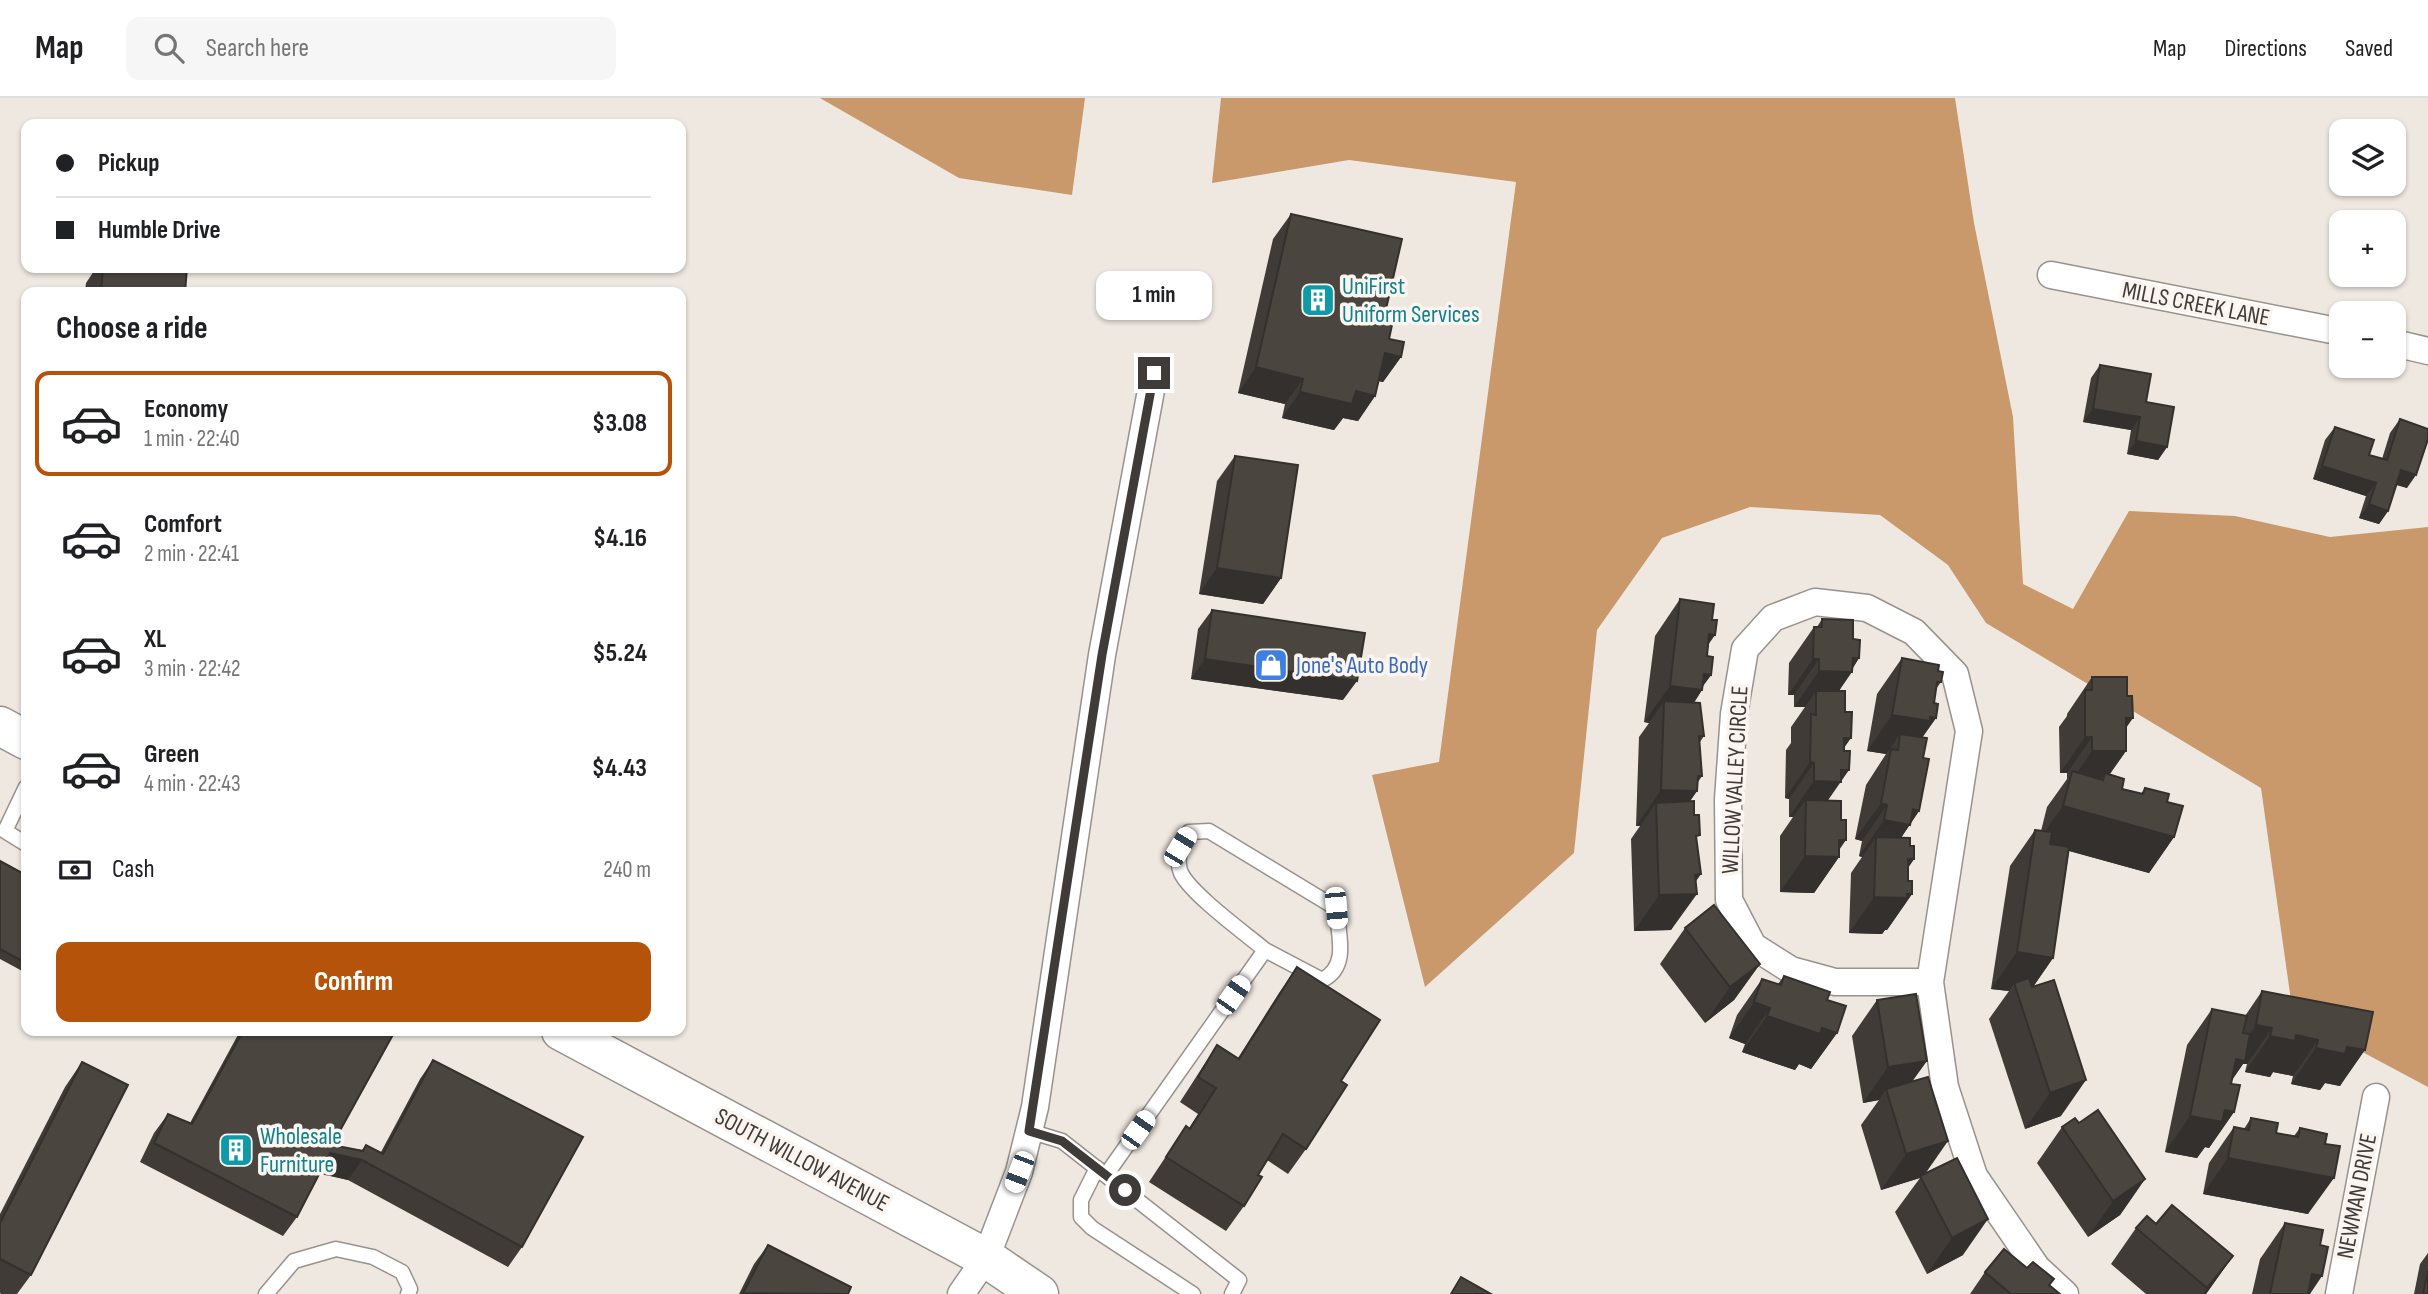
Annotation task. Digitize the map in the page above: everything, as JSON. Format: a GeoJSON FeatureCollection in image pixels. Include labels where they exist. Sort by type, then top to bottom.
{"type":"FeatureCollection","features":[{"type":"Feature","properties":{"kind":"main road"},"geometry":{"type":"LineString","coordinates":[[0,726],[21,737]]}},
{"type":"Feature","properties":{"kind":"main road"},"geometry":{"type":"LineString","coordinates":[[0,743],[21,741]]}},
{"type":"Feature","properties":{"kind":"main road","name":"SOUTH WILLOW AVENUE"},"geometry":{"type":"LineString","coordinates":[[570,1036],[986,1258],[1040,1294]]}},
{"type":"Feature","properties":{"kind":"street","name":"MILLS CREEK LANE"},"geometry":{"type":"LineString","coordinates":[[2051,275],[2329,329]]}},
{"type":"Feature","properties":{"kind":"street"},"geometry":{"type":"LineString","coordinates":[[2406,346],[2428,351]]}},
{"type":"Feature","properties":{"kind":"street"},"geometry":{"type":"LineString","coordinates":[[961,1294],[986,1258],[1019,1172],[1029,1131],[1102,655],[1154,373]]}},
{"type":"Feature","properties":{"kind":"street","name":"WILLOW VALLEY CIRCLE"},"geometry":{"type":"LineString","coordinates":[[1930,982],[1835,982],[1791,970],[1753,946],[1729,900],[1729,787],[1734,714],[1745,649],[1773,618],[1815,602],[1867,608],[1914,632],[1955,674],[1969,731],[1930,982],[1945,1087],[1974,1176],[2037,1268],[2064,1294]]}},
{"type":"Feature","properties":{"kind":"street","name":"NEWMAN DRIVE"},"geometry":{"type":"LineString","coordinates":[[2339,1294],[2376,1097]]}},
{"type":"Feature","properties":{"kind":"lane"},"geometry":{"type":"LineString","coordinates":[[21,796],[2,830],[21,841]]}},
{"type":"Feature","properties":{"kind":"lane"},"geometry":{"type":"LineString","coordinates":[[1209,831],[1336,908],[1340,961],[1334,975],[1322,980],[1265,950],[1200,895],[1181,872],[1180,847],[1189,832],[1209,831]]}},
{"type":"Feature","properties":{"kind":"lane"},"geometry":{"type":"LineString","coordinates":[[1192,1294],[1092,1228],[1081,1217],[1081,1200],[1265,950]]}},
{"type":"Feature","properties":{"kind":"lane"},"geometry":{"type":"LineString","coordinates":[[1029,1131],[1062,1141],[1239,1280],[1232,1294]]}},
{"type":"Feature","properties":{"kind":"lane"},"geometry":{"type":"LineString","coordinates":[[266,1294],[294,1261],[337,1250],[373,1257],[402,1272],[410,1289],[408,1294]]}},
{"type":"Feature","properties":{"kind":"shaded area"},"geometry":{"type":"Polygon","coordinates":[[[820,98],[1085,98],[1072,195],[959,178],[820,98]]]}},
{"type":"Feature","properties":{"kind":"shaded area"},"geometry":{"type":"Polygon","coordinates":[[[1221,98],[1955,98],[1974,223],[2013,417],[2023,584],[2073,609],[2129,511],[2235,516],[2330,537],[2428,527],[2428,1087],[2293,1015],[2261,788],[1986,623],[1948,565],[1880,515],[1750,507],[1662,538],[1597,630],[1574,853],[1425,987],[1372,775],[1439,762],[1516,182],[1349,160],[1212,183],[1221,98]]]}},
{"type":"Feature","properties":{"kind":"building","name":"UniFirst Uniform Services"},"geometry":{"type":"Polygon","coordinates":[[[1291,214],[1402,239],[1386,309],[1395,311],[1389,339],[1404,342],[1401,357],[1385,353],[1375,396],[1356,391],[1352,404],[1300,392],[1303,379],[1256,367],[1291,214]]]}},
{"type":"Feature","properties":{"kind":"building"},"geometry":{"type":"Polygon","coordinates":[[[103,273],[187,273],[185,287],[101,287],[103,273]]]}},
{"type":"Feature","properties":{"kind":"building"},"geometry":{"type":"Polygon","coordinates":[[[2100,365],[2151,374],[2146,402],[2174,407],[2167,447],[2136,441],[2140,417],[2093,409],[2100,365]]]}},
{"type":"Feature","properties":{"kind":"building"},"geometry":{"type":"Polygon","coordinates":[[[2400,419],[2428,429],[2428,439],[2416,475],[2401,470],[2388,511],[2369,504],[2376,483],[2322,466],[2335,427],[2374,440],[2369,455],[2387,460],[2400,419]]]}},
{"type":"Feature","properties":{"kind":"building"},"geometry":{"type":"Polygon","coordinates":[[[1235,456],[1298,465],[1281,578],[1217,568],[1235,456]]]}},
{"type":"Feature","properties":{"kind":"building"},"geometry":{"type":"Polygon","coordinates":[[[1680,599],[1714,604],[1712,620],[1717,620],[1715,635],[1709,634],[1707,656],[1713,657],[1711,675],[1704,674],[1702,690],[1670,686],[1680,599]]]}},
{"type":"Feature","properties":{"kind":"building"},"geometry":{"type":"Polygon","coordinates":[[[1212,610],[1365,633],[1357,681],[1205,659],[1212,610]]]}},
{"type":"Feature","properties":{"kind":"building"},"geometry":{"type":"Polygon","coordinates":[[[1822,619],[1853,620],[1853,639],[1860,640],[1859,658],[1853,658],[1852,672],[1819,671],[1819,659],[1813,659],[1814,627],[1822,627],[1822,619]]]}},
{"type":"Feature","properties":{"kind":"building"},"geometry":{"type":"Polygon","coordinates":[[[1902,658],[1939,665],[1938,671],[1943,672],[1941,682],[1937,682],[1934,703],[1938,704],[1936,718],[1930,717],[1930,721],[1892,715],[1902,658]]]}},
{"type":"Feature","properties":{"kind":"building"},"geometry":{"type":"Polygon","coordinates":[[[2092,677],[2127,677],[2127,696],[2132,696],[2133,718],[2126,718],[2126,751],[2092,751],[2092,737],[2085,737],[2085,690],[2092,690],[2092,677]]]}},
{"type":"Feature","properties":{"kind":"building"},"geometry":{"type":"Polygon","coordinates":[[[1816,691],[1845,691],[1845,712],[1852,712],[1851,738],[1844,738],[1844,751],[1850,751],[1849,770],[1841,770],[1841,782],[1814,781],[1814,763],[1810,762],[1811,714],[1816,715],[1816,691]]]}},
{"type":"Feature","properties":{"kind":"building"},"geometry":{"type":"Polygon","coordinates":[[[1664,701],[1700,703],[1704,736],[1699,736],[1702,776],[1698,776],[1697,791],[1661,790],[1664,701]]]}},
{"type":"Feature","properties":{"kind":"building"},"geometry":{"type":"Polygon","coordinates":[[[1900,734],[1927,738],[1923,758],[1929,759],[1919,811],[1913,809],[1910,825],[1884,820],[1887,805],[1881,803],[1891,749],[1898,750],[1900,734]]]}},
{"type":"Feature","properties":{"kind":"building"},"geometry":{"type":"Polygon","coordinates":[[[2072,771],[2103,780],[2105,773],[2124,779],[2122,789],[2143,794],[2145,788],[2169,794],[2167,802],[2183,806],[2174,837],[2063,806],[2072,771]]]}},
{"type":"Feature","properties":{"kind":"building"},"geometry":{"type":"Polygon","coordinates":[[[1806,800],[1841,801],[1841,820],[1846,820],[1846,840],[1839,840],[1839,857],[1805,856],[1806,800]]]}},
{"type":"Feature","properties":{"kind":"building"},"geometry":{"type":"Polygon","coordinates":[[[1694,801],[1694,815],[1699,815],[1700,835],[1696,836],[1701,874],[1695,875],[1697,894],[1659,895],[1656,803],[1694,801]]]}},
{"type":"Feature","properties":{"kind":"building"},"geometry":{"type":"Polygon","coordinates":[[[2035,830],[2052,832],[2050,844],[2069,847],[2053,958],[2017,952],[2035,830]]]}},
{"type":"Feature","properties":{"kind":"building"},"geometry":{"type":"Polygon","coordinates":[[[1876,837],[1910,838],[1910,846],[1914,846],[1914,859],[1908,859],[1908,881],[1912,881],[1912,894],[1907,894],[1907,898],[1874,897],[1876,837]]]}},
{"type":"Feature","properties":{"kind":"building"},"geometry":{"type":"Polygon","coordinates":[[[0,861],[21,872],[21,960],[0,949],[0,861]]]}},
{"type":"Feature","properties":{"kind":"building"},"geometry":{"type":"Polygon","coordinates":[[[1714,905],[1760,964],[1730,987],[1685,928],[1714,905]]]}},
{"type":"Feature","properties":{"kind":"building"},"geometry":{"type":"Polygon","coordinates":[[[1297,967],[1380,1020],[1341,1081],[1347,1085],[1306,1149],[1283,1134],[1258,1175],[1262,1177],[1244,1206],[1166,1157],[1186,1126],[1190,1129],[1216,1088],[1198,1077],[1217,1045],[1239,1059],[1297,967]]]}},
{"type":"Feature","properties":{"kind":"building"},"geometry":{"type":"Polygon","coordinates":[[[1784,976],[1830,992],[1827,1000],[1846,1006],[1837,1033],[1822,1028],[1820,1034],[1767,1016],[1770,1008],[1754,1002],[1762,979],[1781,985],[1784,976]]]}},
{"type":"Feature","properties":{"kind":"building"},"geometry":{"type":"Polygon","coordinates":[[[2029,978],[2032,987],[2054,980],[2086,1080],[2050,1093],[2014,983],[2029,978]]]}},
{"type":"Feature","properties":{"kind":"building"},"geometry":{"type":"Polygon","coordinates":[[[2262,991],[2373,1012],[2365,1050],[2347,1047],[2345,1054],[2316,1048],[2318,1040],[2296,1035],[2295,1041],[2270,1036],[2272,1028],[2256,1025],[2262,991]]]}},
{"type":"Feature","properties":{"kind":"building"},"geometry":{"type":"Polygon","coordinates":[[[1916,994],[1927,1061],[1888,1067],[1877,1000],[1916,994]]]}},
{"type":"Feature","properties":{"kind":"building"},"geometry":{"type":"Polygon","coordinates":[[[2212,1009],[2247,1016],[2243,1033],[2250,1034],[2245,1061],[2236,1059],[2231,1084],[2240,1085],[2234,1112],[2225,1110],[2222,1122],[2190,1116],[2212,1009]]]}},
{"type":"Feature","properties":{"kind":"building","name":"Wholesale Furniture"},"geometry":{"type":"Polygon","coordinates":[[[240,1036],[392,1036],[332,1145],[363,1151],[366,1145],[383,1154],[433,1060],[583,1137],[522,1247],[362,1160],[330,1153],[297,1217],[154,1143],[168,1114],[192,1124],[240,1036]]]}},
{"type":"Feature","properties":{"kind":"building"},"geometry":{"type":"Polygon","coordinates":[[[82,1062],[128,1085],[31,1275],[0,1259],[0,1223],[82,1062]]]}},
{"type":"Feature","properties":{"kind":"building"},"geometry":{"type":"Polygon","coordinates":[[[1928,1077],[1948,1141],[1906,1154],[1886,1089],[1928,1077]]]}},
{"type":"Feature","properties":{"kind":"building"},"geometry":{"type":"Polygon","coordinates":[[[2098,1110],[2145,1179],[2113,1201],[2062,1127],[2075,1118],[2079,1123],[2098,1110]]]}},
{"type":"Feature","properties":{"kind":"building"},"geometry":{"type":"Polygon","coordinates":[[[2251,1118],[2278,1123],[2276,1133],[2298,1137],[2300,1128],[2327,1134],[2325,1144],[2340,1146],[2334,1178],[2228,1158],[2234,1127],[2249,1130],[2251,1118]]]}},
{"type":"Feature","properties":{"kind":"building"},"geometry":{"type":"Polygon","coordinates":[[[1957,1158],[1988,1219],[1952,1238],[1920,1176],[1957,1158]]]}},
{"type":"Feature","properties":{"kind":"building"},"geometry":{"type":"Polygon","coordinates":[[[2172,1205],[2233,1256],[2207,1288],[2136,1228],[2147,1216],[2156,1224],[2172,1205]]]}},
{"type":"Feature","properties":{"kind":"building"},"geometry":{"type":"Polygon","coordinates":[[[2285,1223],[2323,1230],[2320,1245],[2328,1247],[2322,1276],[2312,1274],[2308,1294],[2270,1294],[2285,1223]]]}},
{"type":"Feature","properties":{"kind":"building"},"geometry":{"type":"Polygon","coordinates":[[[768,1245],[851,1287],[848,1294],[743,1293],[768,1245]]]}},
{"type":"Feature","properties":{"kind":"building"},"geometry":{"type":"Polygon","coordinates":[[[2004,1249],[2027,1268],[2033,1262],[2054,1279],[2049,1285],[2060,1294],[2011,1294],[1985,1272],[2004,1249]]]}},
{"type":"Feature","properties":{"kind":"building"},"geometry":{"type":"Polygon","coordinates":[[[2428,1271],[2428,1294],[2423,1294],[2428,1271]]]}},
{"type":"Feature","properties":{"kind":"building"},"geometry":{"type":"Polygon","coordinates":[[[1461,1277],[1491,1294],[1451,1294],[1461,1277]]]}},
{"type":"Feature","properties":{"kind":"place","name":"UniFirst Uniform Services"},"geometry":{"type":"Point","coordinates":[1318,300]}},
{"type":"Feature","properties":{"kind":"place","name":"Jone's Auto Body"},"geometry":{"type":"Point","coordinates":[1271,665]}},
{"type":"Feature","properties":{"kind":"place","name":"Wholesale Furniture"},"geometry":{"type":"Point","coordinates":[236,1150]}},
{"type":"Feature","properties":{"kind":"route"},"geometry":{"type":"LineString","coordinates":[[1125,1190],[1062,1141],[1029,1131],[1055,978],[1102,655],[1154,373]]}}]}
